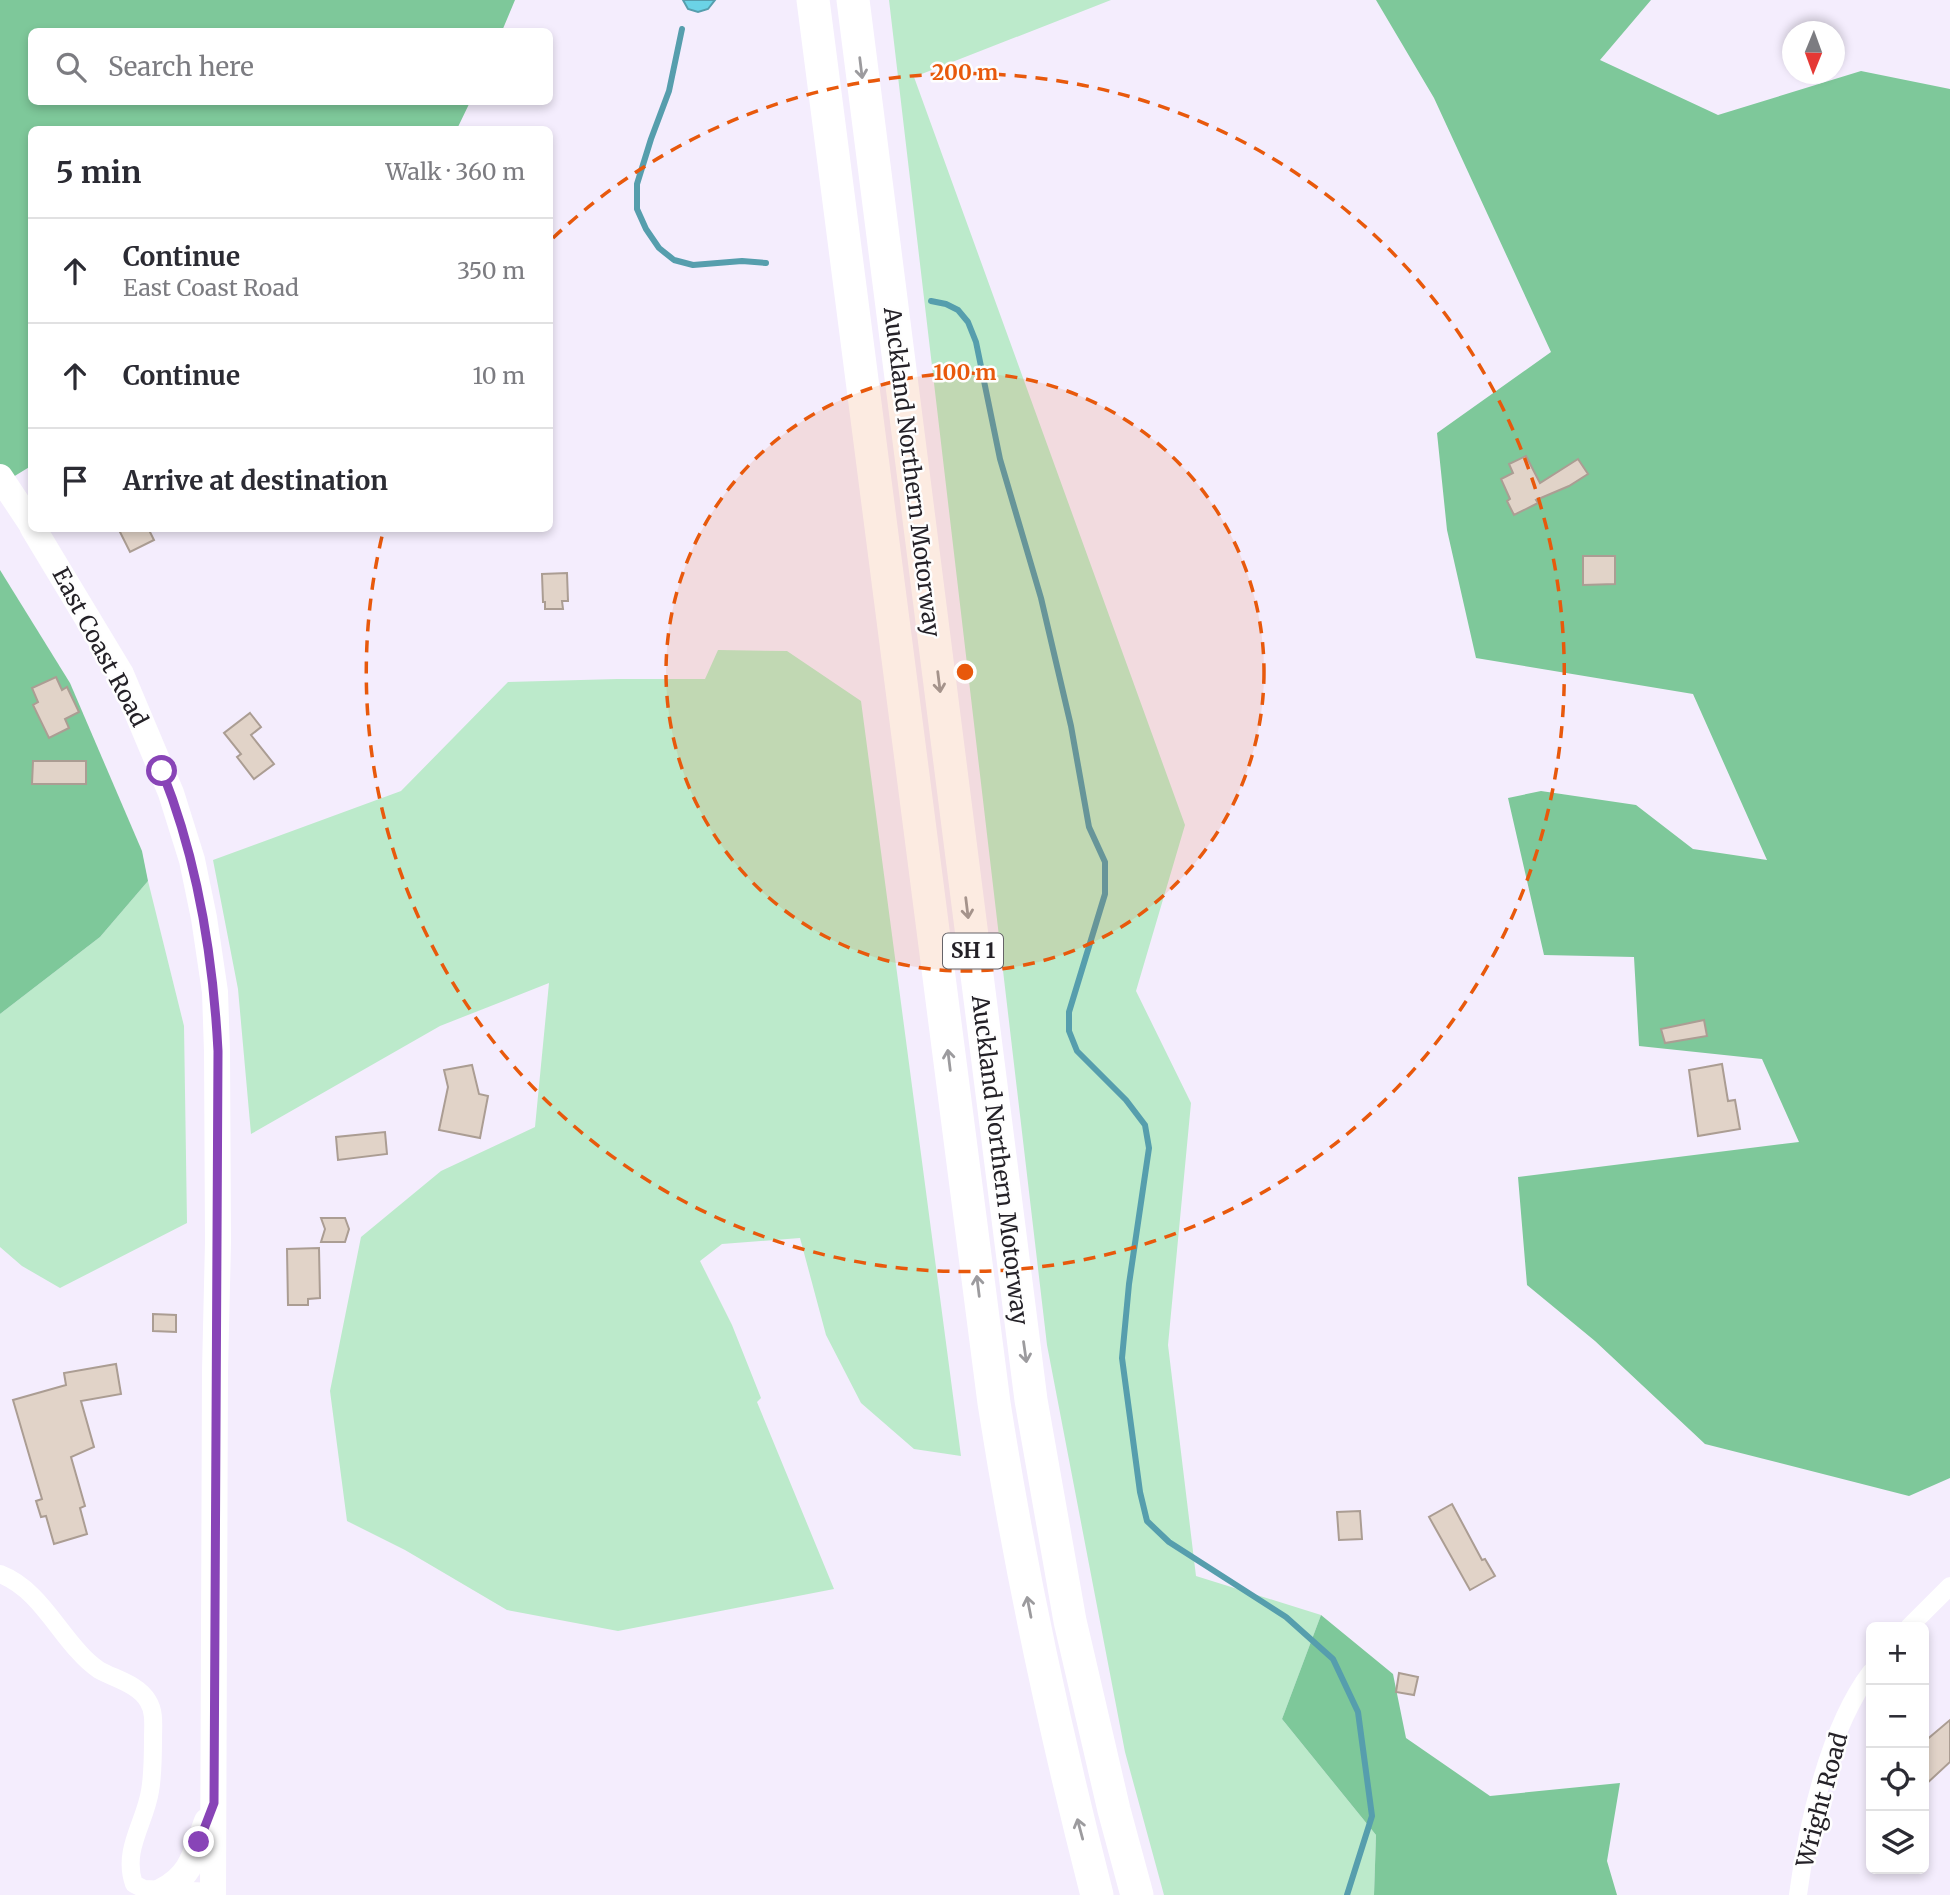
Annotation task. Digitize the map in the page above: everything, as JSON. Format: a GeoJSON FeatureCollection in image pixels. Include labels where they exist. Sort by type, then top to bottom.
{"type":"FeatureCollection","features":[{"type":"Feature","properties":{"kind":"highway","name":"Auckland Northern Motorway"},"geometry":{"type":"LineString","coordinates":[[813,0],[994,1404],[1013,1526],[1040,1657],[1097,1895]]}},
{"type":"Feature","properties":{"kind":"highway","name":"Auckland Northern Motorway"},"geometry":{"type":"LineString","coordinates":[[853,0],[1031,1401],[1070,1621],[1114,1810],[1137,1895]]}},
{"type":"Feature","properties":{"kind":"main road","name":"East Coast Road"},"geometry":{"type":"LineString","coordinates":[[0,477],[28,521]]}},
{"type":"Feature","properties":{"kind":"main road","name":"East Coast Road"},"geometry":{"type":"LineString","coordinates":[[35,532],[121,674],[156,754],[192,860],[213,980],[218,1051],[213,1893]]}},
{"type":"Feature","properties":{"kind":"main road"},"geometry":{"type":"LineString","coordinates":[[164,1893],[187,1872],[214,1803]]}},
{"type":"Feature","properties":{"kind":"street"},"geometry":{"type":"LineString","coordinates":[[0,1574],[30,1594],[93,1666],[133,1687],[142,1693],[150,1704],[153,1724],[150,1791],[132,1848],[131,1870],[134,1884],[164,1893],[213,1893]]}},
{"type":"Feature","properties":{"kind":"street"},"geometry":{"type":"LineString","coordinates":[[1914,1622],[1950,1586]]}},
{"type":"Feature","properties":{"kind":"street","name":"Wright Road"},"geometry":{"type":"LineString","coordinates":[[1798,1895],[1826,1767],[1842,1723],[1866,1680]]}},
{"type":"Feature","properties":{"kind":"green space"},"geometry":{"type":"Polygon","coordinates":[[[0,0],[515,0],[503,28],[28,28],[28,105],[469,105],[458,126],[28,126],[28,468],[0,485],[0,0]]]}},
{"type":"Feature","properties":{"kind":"green space"},"geometry":{"type":"Polygon","coordinates":[[[889,0],[1111,0],[914,77],[1185,825],[1136,991],[1191,1103],[1168,1345],[1196,1576],[1321,1615],[1282,1719],[1376,1835],[1374,1895],[1164,1895],[1125,1752],[1047,1345],[889,0]]]}},
{"type":"Feature","properties":{"kind":"green space"},"geometry":{"type":"Polygon","coordinates":[[[1376,0],[1651,0],[1600,60],[1718,115],[1819,84],[1845,84],[1845,76],[1861,71],[1950,89],[1950,1478],[1909,1496],[1705,1444],[1595,1341],[1527,1285],[1518,1177],[1799,1142],[1762,1059],[1639,1046],[1634,957],[1544,955],[1508,798],[1541,791],[1636,805],[1693,849],[1767,860],[1693,694],[1476,658],[1447,530],[1437,433],[1551,352],[1434,98],[1376,0]]]}},
{"type":"Feature","properties":{"kind":"green space"},"geometry":{"type":"Polygon","coordinates":[[[0,570],[70,683],[142,851],[148,881],[100,937],[0,1014],[0,570]]]}},
{"type":"Feature","properties":{"kind":"green space"},"geometry":{"type":"Polygon","coordinates":[[[718,650],[787,651],[861,701],[961,1456],[914,1449],[861,1403],[826,1335],[800,1238],[722,1244],[700,1261],[732,1325],[761,1398],[757,1402],[834,1589],[618,1631],[507,1610],[405,1550],[347,1521],[330,1391],[361,1237],[441,1171],[535,1127],[549,983],[440,1026],[251,1134],[238,989],[213,860],[401,791],[508,682],[705,679],[718,650]]]}},
{"type":"Feature","properties":{"kind":"green space"},"geometry":{"type":"Polygon","coordinates":[[[148,881],[184,1026],[187,1223],[60,1288],[22,1266],[0,1247],[0,1014],[100,937],[148,881]]]}},
{"type":"Feature","properties":{"kind":"green space"},"geometry":{"type":"Polygon","coordinates":[[[1321,1615],[1393,1674],[1406,1738],[1490,1796],[1620,1783],[1607,1861],[1617,1895],[1374,1895],[1376,1835],[1282,1719],[1321,1615]]]}},
{"type":"Feature","properties":{"kind":"water"},"geometry":{"type":"Polygon","coordinates":[[[683,0],[715,0],[708,9],[698,12],[688,9],[683,0]]]}},
{"type":"Feature","properties":{"kind":"building"},"geometry":{"type":"Polygon","coordinates":[[[1526,456],[1540,483],[1578,459],[1588,474],[1569,486],[1536,500],[1538,503],[1514,515],[1501,479],[1513,473],[1509,464],[1526,456]]]}},
{"type":"Feature","properties":{"kind":"building"},"geometry":{"type":"Polygon","coordinates":[[[120,532],[150,532],[154,540],[130,552],[120,532]]]}},
{"type":"Feature","properties":{"kind":"building"},"geometry":{"type":"Polygon","coordinates":[[[1583,556],[1615,556],[1615,584],[1583,585],[1583,556]]]}},
{"type":"Feature","properties":{"kind":"building"},"geometry":{"type":"Polygon","coordinates":[[[567,573],[568,601],[562,601],[563,609],[545,609],[542,574],[567,573]]]}},
{"type":"Feature","properties":{"kind":"building"},"geometry":{"type":"Polygon","coordinates":[[[56,677],[62,690],[67,687],[79,712],[65,719],[69,728],[49,738],[33,705],[38,702],[32,688],[56,677]]]}},
{"type":"Feature","properties":{"kind":"building"},"geometry":{"type":"Polygon","coordinates":[[[250,713],[261,727],[251,735],[274,764],[254,779],[237,757],[241,754],[224,733],[250,713]]]}},
{"type":"Feature","properties":{"kind":"building"},"geometry":{"type":"Polygon","coordinates":[[[33,761],[86,761],[86,784],[32,784],[33,761]]]}},
{"type":"Feature","properties":{"kind":"building"},"geometry":{"type":"Polygon","coordinates":[[[1704,1020],[1707,1036],[1665,1043],[1661,1029],[1704,1020]]]}},
{"type":"Feature","properties":{"kind":"building"},"geometry":{"type":"Polygon","coordinates":[[[1722,1064],[1728,1101],[1735,1100],[1740,1129],[1698,1136],[1689,1070],[1722,1064]]]}},
{"type":"Feature","properties":{"kind":"building"},"geometry":{"type":"Polygon","coordinates":[[[472,1065],[479,1094],[488,1096],[480,1138],[439,1130],[448,1087],[444,1070],[472,1065]]]}},
{"type":"Feature","properties":{"kind":"building"},"geometry":{"type":"Polygon","coordinates":[[[385,1132],[387,1154],[338,1160],[336,1137],[385,1132]]]}},
{"type":"Feature","properties":{"kind":"building"},"geometry":{"type":"Polygon","coordinates":[[[321,1218],[345,1218],[349,1229],[345,1242],[321,1242],[325,1229],[321,1218]]]}},
{"type":"Feature","properties":{"kind":"building"},"geometry":{"type":"Polygon","coordinates":[[[319,1248],[320,1298],[308,1299],[308,1305],[288,1305],[287,1249],[319,1248]]]}},
{"type":"Feature","properties":{"kind":"building"},"geometry":{"type":"Polygon","coordinates":[[[153,1314],[176,1315],[176,1332],[153,1331],[153,1314]]]}},
{"type":"Feature","properties":{"kind":"building"},"geometry":{"type":"Polygon","coordinates":[[[116,1364],[121,1394],[81,1401],[94,1447],[71,1457],[85,1506],[80,1508],[87,1534],[54,1544],[46,1516],[41,1517],[36,1501],[42,1499],[13,1400],[66,1385],[64,1373],[116,1364]]]}},
{"type":"Feature","properties":{"kind":"building"},"geometry":{"type":"Polygon","coordinates":[[[1452,1504],[1482,1560],[1485,1559],[1495,1576],[1470,1590],[1429,1517],[1452,1504]]]}},
{"type":"Feature","properties":{"kind":"building"},"geometry":{"type":"Polygon","coordinates":[[[1360,1511],[1362,1539],[1339,1540],[1337,1512],[1360,1511]]]}},
{"type":"Feature","properties":{"kind":"building"},"geometry":{"type":"Polygon","coordinates":[[[1399,1673],[1418,1677],[1414,1695],[1396,1692],[1399,1673]]]}},
{"type":"Feature","properties":{"kind":"building"},"geometry":{"type":"Polygon","coordinates":[[[1950,1720],[1950,1762],[1929,1781],[1929,1748],[1929,1738],[1950,1720]]]}},
{"type":"Feature","properties":{"kind":"waterway"},"geometry":{"type":"LineString","coordinates":[[682,29],[669,91],[637,184],[637,209],[659,248],[674,260],[693,265],[742,261],[766,263]]}},
{"type":"Feature","properties":{"kind":"waterway"},"geometry":{"type":"LineString","coordinates":[[931,301],[958,310],[968,322],[976,342],[1000,459],[1041,598],[1071,726],[1089,827],[1105,862],[1105,894],[1069,1012],[1069,1031],[1077,1051],[1126,1100],[1145,1125],[1149,1148],[1129,1284],[1122,1358],[1140,1492],[1147,1521],[1169,1542],[1286,1617],[1333,1659],[1358,1712],[1372,1816],[1347,1895]]}},
{"type":"Feature","properties":{"kind":"route"},"geometry":{"type":"LineString","coordinates":[[162,771],[192,860],[204,918],[215,992],[218,1051],[214,1803],[199,1842]]}}]}
